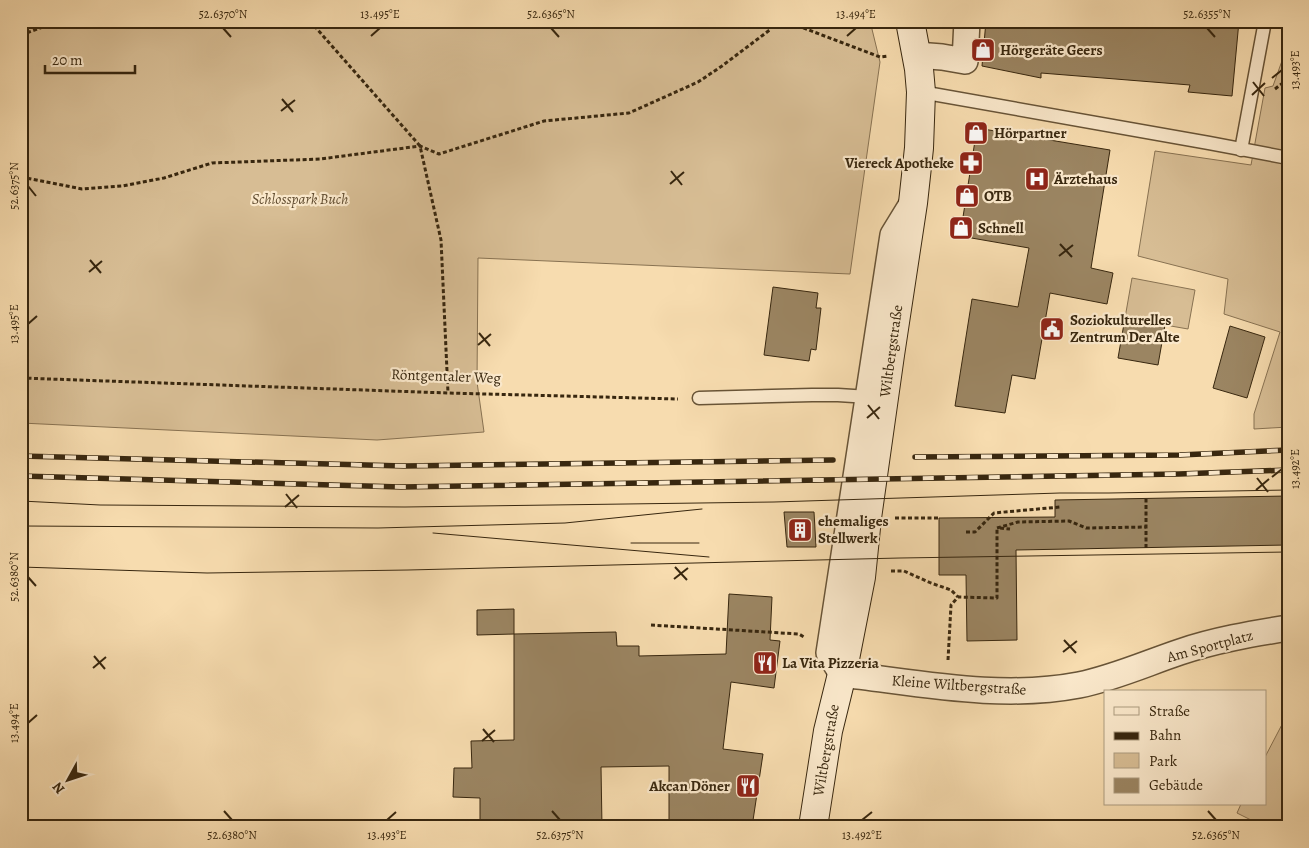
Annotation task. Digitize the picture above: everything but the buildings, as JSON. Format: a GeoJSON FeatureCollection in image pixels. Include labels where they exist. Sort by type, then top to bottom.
{"type":"FeatureCollection","features":[{"type":"Feature","properties":{"kind":"main road","name":"Wiltbergstraße"},"geometry":{"type":"LineString","coordinates":[[813,827],[828,731],[842,674],[861,577],[890,355],[913,204],[919,148],[921,92],[919,68],[910,21]]}},
{"type":"Feature","properties":{"kind":"street"},"geometry":{"type":"LineString","coordinates":[[916,55],[965,61],[968,21]]}},
{"type":"Feature","properties":{"kind":"street"},"geometry":{"type":"LineString","coordinates":[[842,674],[829,653],[893,235],[913,204]]}},
{"type":"Feature","properties":{"kind":"street","name":"Am Sportplatz"},"geometry":{"type":"LineString","coordinates":[[1134,669],[1203,645],[1240,636],[1288,628]]}},
{"type":"Feature","properties":{"kind":"street","name":"Kleine Wiltbergstraße"},"geometry":{"type":"LineString","coordinates":[[842,674],[946,687],[1010,692],[1081,685],[1134,669]]}},
{"type":"Feature","properties":{"kind":"lane"},"geometry":{"type":"LineString","coordinates":[[1241,150],[1265,21]]}},
{"type":"Feature","properties":{"kind":"lane"},"geometry":{"type":"LineString","coordinates":[[921,92],[1288,158]]}},
{"type":"Feature","properties":{"kind":"lane"},"geometry":{"type":"LineString","coordinates":[[698,398],[812,395],[869,397]]}},
{"type":"Feature","properties":{"kind":"path"},"geometry":{"type":"LineString","coordinates":[[21,35],[59,21]]}},
{"type":"Feature","properties":{"kind":"path"},"geometry":{"type":"LineString","coordinates":[[310,21],[420,146],[439,154],[544,120],[629,113],[698,82],[771,29],[771,21]]}},
{"type":"Feature","properties":{"kind":"path"},"geometry":{"type":"LineString","coordinates":[[785,21],[880,57],[916,55]]}},
{"type":"Feature","properties":{"kind":"path"},"geometry":{"type":"LineString","coordinates":[[21,177],[82,189],[122,186],[164,178],[212,163],[320,159],[420,146]]}},
{"type":"Feature","properties":{"kind":"path"},"geometry":{"type":"LineString","coordinates":[[420,146],[441,240],[448,393]]}},
{"type":"Feature","properties":{"kind":"path","name":"Röntgentaler Weg"},"geometry":{"type":"LineString","coordinates":[[21,378],[448,393],[661,399],[698,398]]}},
{"type":"Feature","properties":{"kind":"path"},"geometry":{"type":"LineString","coordinates":[[1146,499],[1146,548]]}},
{"type":"Feature","properties":{"kind":"path"},"geometry":{"type":"LineString","coordinates":[[966,532],[975,532],[994,513],[1060,507]]}},
{"type":"Feature","properties":{"kind":"path"},"geometry":{"type":"LineString","coordinates":[[895,518],[938,518]]}},
{"type":"Feature","properties":{"kind":"path"},"geometry":{"type":"LineString","coordinates":[[997,528],[1018,522],[1069,521],[1086,528],[1146,528]]}},
{"type":"Feature","properties":{"kind":"path"},"geometry":{"type":"LineString","coordinates":[[997,528],[1010,529]]}},
{"type":"Feature","properties":{"kind":"path"},"geometry":{"type":"LineString","coordinates":[[889,571],[904,571],[951,590],[958,597],[997,598],[997,528]]}},
{"type":"Feature","properties":{"kind":"path"},"geometry":{"type":"LineString","coordinates":[[946,687],[951,605],[958,597]]}},
{"type":"Feature","properties":{"kind":"path"},"geometry":{"type":"LineString","coordinates":[[650,625],[799,634]]}},
{"type":"Feature","properties":{"kind":"green space","name":"Schlosspark Buch"},"geometry":{"type":"Polygon","coordinates":[[[21,21],[870,21],[880,62],[850,274],[478,258],[477,382],[484,432],[377,440],[21,423],[21,21]]]}},
{"type":"Feature","properties":{"kind":"green space"},"geometry":{"type":"Polygon","coordinates":[[[1288,44],[1288,427],[1254,429],[1254,414],[1280,332],[1224,314],[1228,279],[1138,256],[1155,151],[1251,165],[1265,88],[1273,86],[1288,44]]]}},
{"type":"Feature","properties":{"kind":"green space"},"geometry":{"type":"Polygon","coordinates":[[[1132,278],[1195,290],[1188,329],[1125,318],[1132,278]]]}},
{"type":"Feature","properties":{"kind":"green space"},"geometry":{"type":"Polygon","coordinates":[[[1288,713],[1288,827],[1265,827],[1237,813],[1240,806],[1266,806],[1266,755],[1288,713]]]}},
{"type":"Feature","properties":{"kind":"tram line"},"geometry":{"type":"LineString","coordinates":[[21,501],[100,505],[405,507],[774,502],[1060,493],[1288,490]]}},
{"type":"Feature","properties":{"kind":"tram line"},"geometry":{"type":"LineString","coordinates":[[21,526],[378,528],[565,523],[702,509]]}},
{"type":"Feature","properties":{"kind":"tram line"},"geometry":{"type":"LineString","coordinates":[[433,533],[709,557]]}},
{"type":"Feature","properties":{"kind":"tram line"},"geometry":{"type":"LineString","coordinates":[[631,543],[699,543]]}},
{"type":"Feature","properties":{"kind":"tram line"},"geometry":{"type":"LineString","coordinates":[[21,567],[207,573],[900,558],[1288,552]]}},
{"type":"Feature","properties":{"kind":"railway"},"geometry":{"type":"LineString","coordinates":[[915,457],[1180,455],[1288,450]]}},
{"type":"Feature","properties":{"kind":"railway"},"geometry":{"type":"LineString","coordinates":[[21,456],[404,466],[833,460]]}},
{"type":"Feature","properties":{"kind":"railway"},"geometry":{"type":"LineString","coordinates":[[21,476],[401,487],[1179,474],[1288,470]]}},
{"type":"Feature","properties":{"kind":"place","name":"Hörgeräte Geers"},"geometry":{"type":"Point","coordinates":[983,50]}},
{"type":"Feature","properties":{"kind":"place","name":"Hörpartner"},"geometry":{"type":"Point","coordinates":[976,133]}},
{"type":"Feature","properties":{"kind":"place","name":"Viereck Apotheke"},"geometry":{"type":"Point","coordinates":[971,163]}},
{"type":"Feature","properties":{"kind":"place","name":"Ärztehaus"},"geometry":{"type":"Point","coordinates":[1037,179]}},
{"type":"Feature","properties":{"kind":"place","name":"OTB"},"geometry":{"type":"Point","coordinates":[967,196]}},
{"type":"Feature","properties":{"kind":"place","name":"Schnell"},"geometry":{"type":"Point","coordinates":[961,228]}},
{"type":"Feature","properties":{"kind":"place","name":"Soziokulturelles Zentrum Der Alte"},"geometry":{"type":"Point","coordinates":[1052,329]}},
{"type":"Feature","properties":{"kind":"place","name":"ehemaliges Stellwerk"},"geometry":{"type":"Point","coordinates":[800,530]}},
{"type":"Feature","properties":{"kind":"place","name":"La Vita Pizzeria"},"geometry":{"type":"Point","coordinates":[765,663]}},
{"type":"Feature","properties":{"kind":"place","name":"Akcan Döner"},"geometry":{"type":"Point","coordinates":[748,786]}}]}
